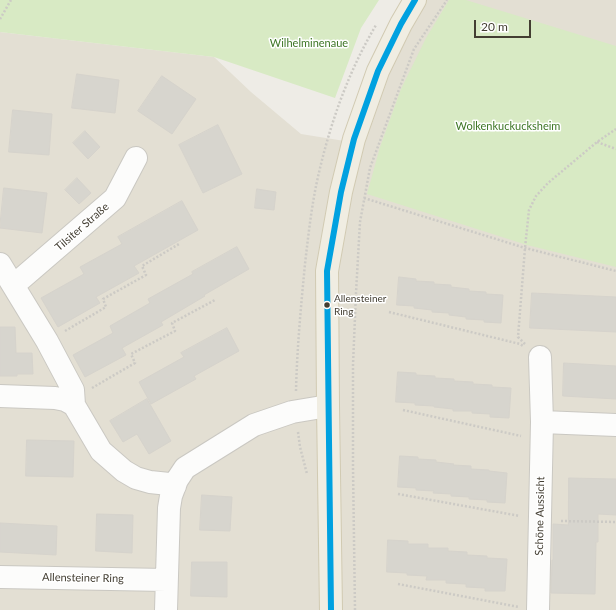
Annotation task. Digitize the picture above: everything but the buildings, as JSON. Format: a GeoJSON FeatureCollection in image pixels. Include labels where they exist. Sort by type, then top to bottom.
{"type":"FeatureCollection","features":[{"type":"Feature","properties":{"kind":"main road"},"geometry":{"type":"LineString","coordinates":[[331,610],[327,271],[341,192],[354,140],[378,70],[415,0]]}},
{"type":"Feature","properties":{"kind":"street","name":"Tilsiter Straße"},"geometry":{"type":"LineString","coordinates":[[14,285],[115,198],[136,158]]}},
{"type":"Feature","properties":{"kind":"street"},"geometry":{"type":"LineString","coordinates":[[0,264],[47,341],[73,390],[74,402],[101,451],[124,471],[136,478],[175,486]]}},
{"type":"Feature","properties":{"kind":"street","name":"Schöne Aussicht"},"geometry":{"type":"LineString","coordinates":[[530,609],[540,520],[542,431],[540,357]]}},
{"type":"Feature","properties":{"kind":"street"},"geometry":{"type":"LineString","coordinates":[[0,396],[55,398],[74,402]]}},
{"type":"Feature","properties":{"kind":"street"},"geometry":{"type":"LineString","coordinates":[[166,610],[169,508],[171,496],[175,486],[185,468],[254,425],[292,412],[328,406]]}},
{"type":"Feature","properties":{"kind":"street"},"geometry":{"type":"LineString","coordinates":[[542,431],[616,425]]}},
{"type":"Feature","properties":{"kind":"street","name":"Allensteiner Ring"},"geometry":{"type":"LineString","coordinates":[[0,577],[166,580]]}},
{"type":"Feature","properties":{"kind":"path"},"geometry":{"type":"LineString","coordinates":[[0,19],[11,0]]}},
{"type":"Feature","properties":{"kind":"path"},"geometry":{"type":"LineString","coordinates":[[355,610],[353,365],[360,222],[370,168],[414,49],[447,0]]}},
{"type":"Feature","properties":{"kind":"path"},"geometry":{"type":"LineString","coordinates":[[540,357],[518,337],[529,210],[536,196],[548,183],[597,142],[616,129]]}},
{"type":"Feature","properties":{"kind":"path"},"geometry":{"type":"LineString","coordinates":[[597,142],[616,148]]}},
{"type":"Feature","properties":{"kind":"path"},"geometry":{"type":"LineString","coordinates":[[364,198],[525,248],[616,270]]}},
{"type":"Feature","properties":{"kind":"path"},"geometry":{"type":"LineString","coordinates":[[47,341],[106,307],[103,300],[146,275],[142,266],[179,244]]}},
{"type":"Feature","properties":{"kind":"path"},"geometry":{"type":"LineString","coordinates":[[74,402],[135,363],[131,354],[175,331],[172,323],[215,300]]}},
{"type":"Feature","properties":{"kind":"path"},"geometry":{"type":"LineString","coordinates":[[389,312],[520,344],[540,357]]}},
{"type":"Feature","properties":{"kind":"path"},"geometry":{"type":"LineString","coordinates":[[403,410],[542,431]]}},
{"type":"Feature","properties":{"kind":"path"},"geometry":{"type":"LineString","coordinates":[[300,447],[307,473],[307,480]]}},
{"type":"Feature","properties":{"kind":"path"},"geometry":{"type":"LineString","coordinates":[[398,494],[540,520],[616,522]]}},
{"type":"Feature","properties":{"kind":"path"},"geometry":{"type":"LineString","coordinates":[[398,584],[530,609]]}},
{"type":"Feature","properties":{"kind":"shaded area"},"geometry":{"type":"Polygon","coordinates":[[[422,0],[616,0],[616,610],[0,610],[0,32],[214,57],[251,92],[301,134],[357,143],[422,0]]]}},
{"type":"Feature","properties":{"kind":"green space","name":"Wilhelminenaue"},"geometry":{"type":"Polygon","coordinates":[[[0,0],[379,0],[361,28],[335,98],[214,57],[0,32],[0,0]]]}},
{"type":"Feature","properties":{"kind":"green space","name":"Wolkenkuckucksheim"},"geometry":{"type":"Polygon","coordinates":[[[449,0],[466,0],[616,46],[616,267],[527,245],[367,194],[380,147],[401,89],[426,38],[449,0]]]}},
{"type":"Feature","properties":{"kind":"transit line"},"geometry":{"type":"LineString","coordinates":[[331,610],[327,271],[341,192],[354,139],[378,71],[401,24],[415,0]]}},
{"type":"Feature","properties":{"kind":"place","name":"Allensteiner Ring"},"geometry":{"type":"Point","coordinates":[327,305]}}]}
